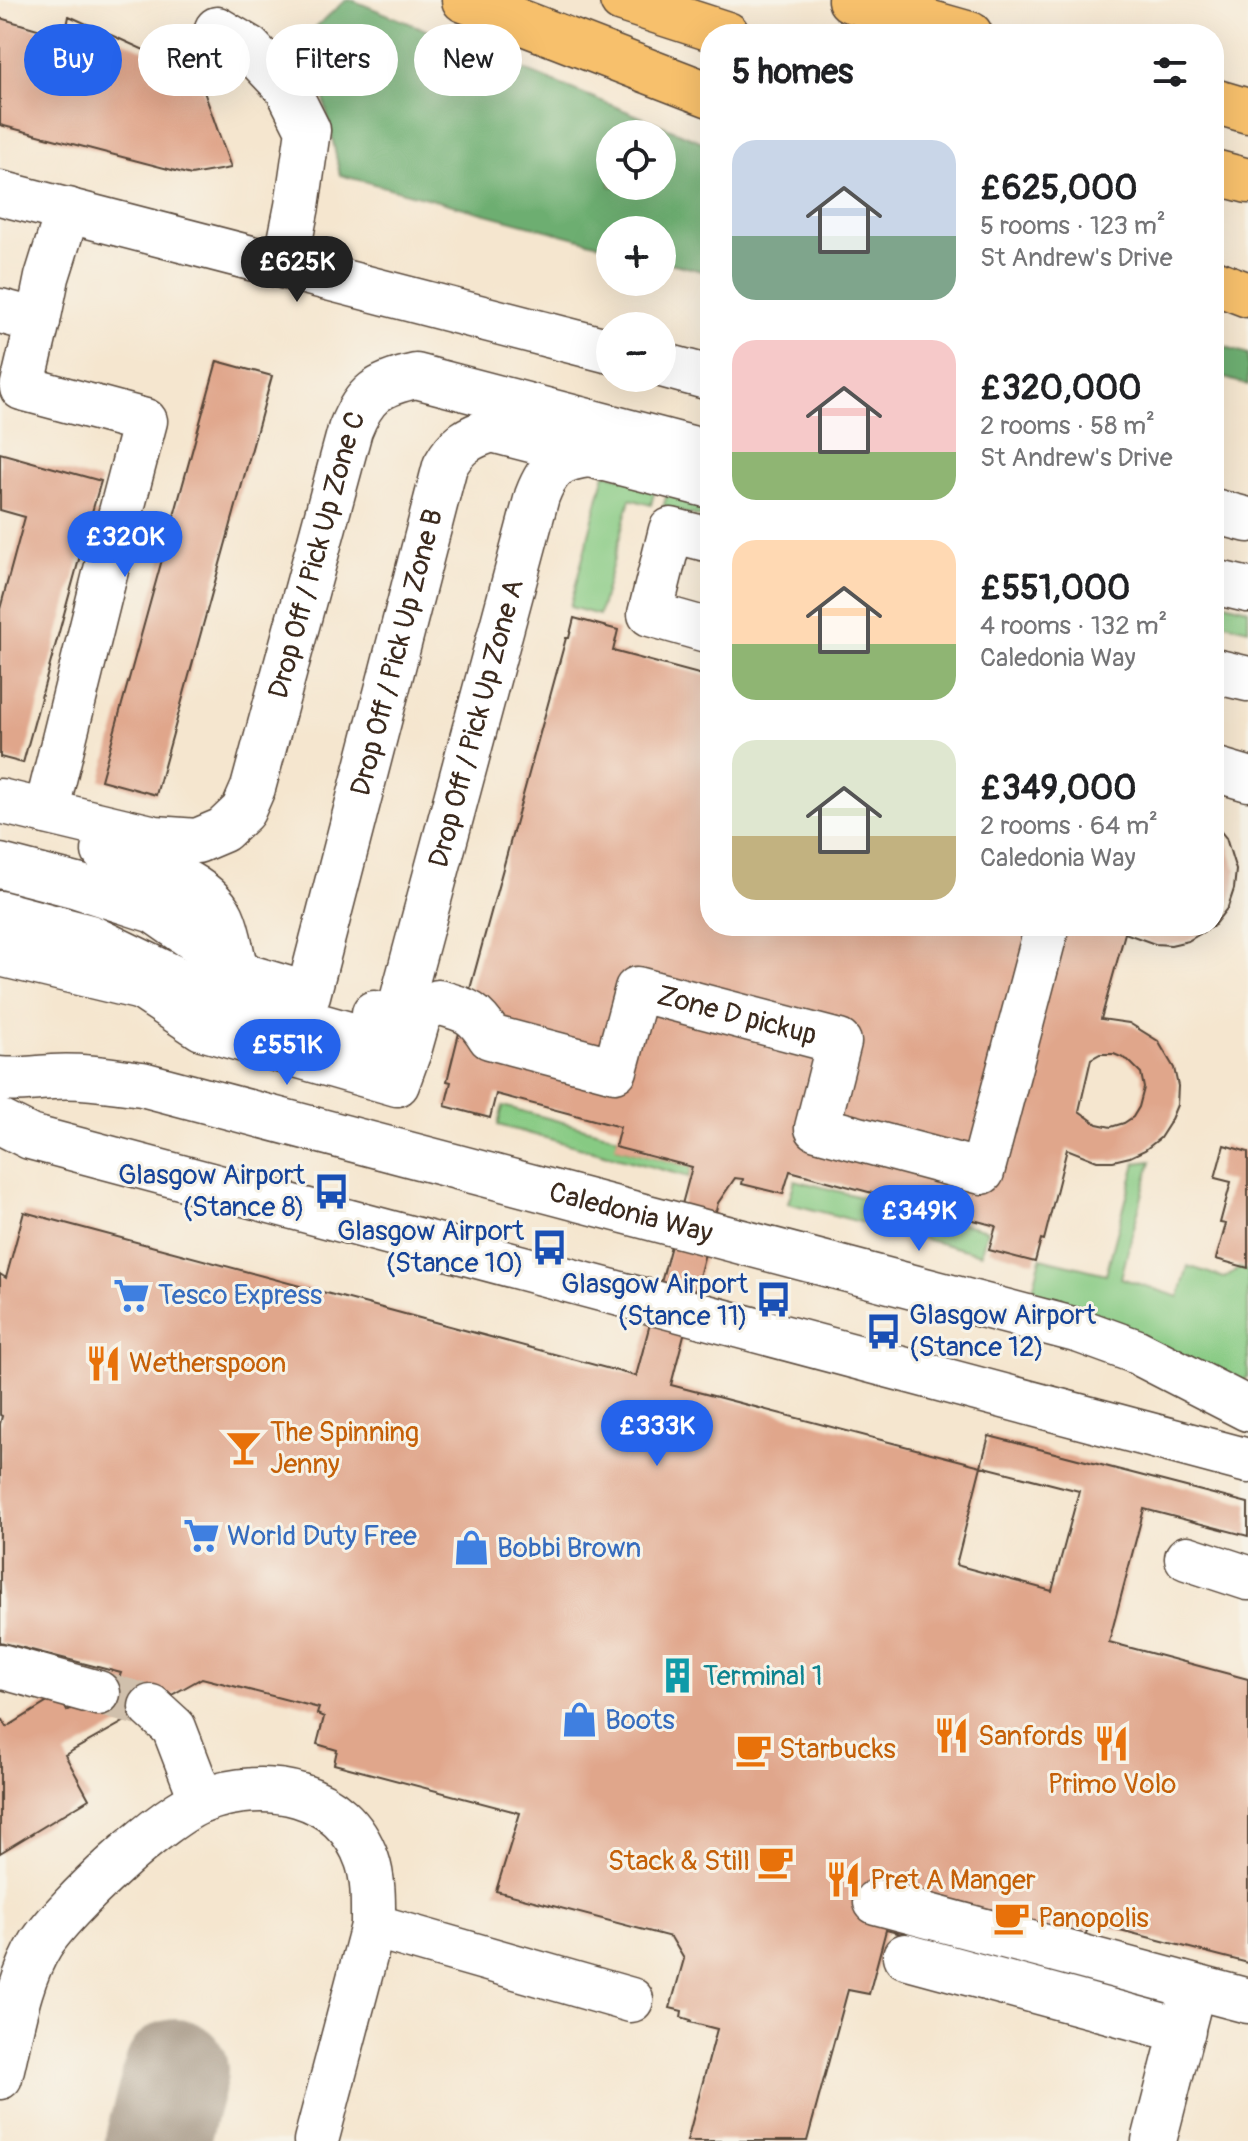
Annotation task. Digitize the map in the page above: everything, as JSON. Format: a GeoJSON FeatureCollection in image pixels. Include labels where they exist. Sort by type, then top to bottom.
{"type":"FeatureCollection","features":[{"type":"Feature","properties":{"kind":"highway"},"geometry":{"type":"LineString","coordinates":[[464,0],[700,91]]}},
{"type":"Feature","properties":{"kind":"highway"},"geometry":{"type":"LineString","coordinates":[[622,0],[700,25]]}},
{"type":"Feature","properties":{"kind":"highway"},"geometry":{"type":"LineString","coordinates":[[850,0],[935,24]]}},
{"type":"Feature","properties":{"kind":"highway"},"geometry":{"type":"LineString","coordinates":[[1224,175],[1248,181]]}},
{"type":"Feature","properties":{"kind":"highway"},"geometry":{"type":"LineString","coordinates":[[1224,286],[1248,295]]}},
{"type":"Feature","properties":{"kind":"street"},"geometry":{"type":"LineString","coordinates":[[250,49],[287,88],[308,130],[285,266]]}},
{"type":"Feature","properties":{"kind":"street"},"geometry":{"type":"LineString","coordinates":[[0,193],[596,347]]}},
{"type":"Feature","properties":{"kind":"street"},"geometry":{"type":"LineString","coordinates":[[46,812],[145,421],[11,386],[19,316],[47,277],[68,210]]}},
{"type":"Feature","properties":{"kind":"street"},"geometry":{"type":"LineString","coordinates":[[676,369],[700,375]]}},
{"type":"Feature","properties":{"kind":"street","name":"Drop Off / Pick Up Zone C"},"geometry":{"type":"LineString","coordinates":[[0,801],[155,838],[197,841],[223,830],[243,811],[253,788],[350,430],[358,410],[369,396],[390,382],[416,376],[700,450]]}},
{"type":"Feature","properties":{"kind":"street","name":"Drop Off / Pick Up Zone B"},"geometry":{"type":"LineString","coordinates":[[308,995],[445,466],[454,450],[468,438],[492,430],[700,483]]}},
{"type":"Feature","properties":{"kind":"street","name":"Drop Off / Pick Up Zone A"},"geometry":{"type":"LineString","coordinates":[[403,1035],[537,496],[546,474],[566,458],[589,455]]}},
{"type":"Feature","properties":{"kind":"street"},"geometry":{"type":"LineString","coordinates":[[1224,514],[1248,520]]}},
{"type":"Feature","properties":{"kind":"street"},"geometry":{"type":"LineString","coordinates":[[700,537],[671,530],[650,614],[700,628]]}},
{"type":"Feature","properties":{"kind":"street"},"geometry":{"type":"LineString","coordinates":[[1224,584],[1248,590]]}},
{"type":"Feature","properties":{"kind":"street"},"geometry":{"type":"LineString","coordinates":[[1224,673],[1248,679]]}},
{"type":"Feature","properties":{"kind":"street"},"geometry":{"type":"LineString","coordinates":[[1224,772],[1248,779]]}},
{"type":"Feature","properties":{"kind":"street"},"geometry":{"type":"LineString","coordinates":[[0,825],[92,847],[161,869],[198,890],[221,915],[228,962]]}},
{"type":"Feature","properties":{"kind":"street"},"geometry":{"type":"LineString","coordinates":[[0,847],[145,886],[174,899],[200,923],[228,962]]}},
{"type":"Feature","properties":{"kind":"street"},"geometry":{"type":"LineString","coordinates":[[0,866],[154,911],[249,977],[308,995],[403,1035]]}},
{"type":"Feature","properties":{"kind":"street"},"geometry":{"type":"LineString","coordinates":[[0,885],[81,904],[228,962]]}},
{"type":"Feature","properties":{"kind":"street"},"geometry":{"type":"LineString","coordinates":[[0,913],[90,937],[210,995],[403,1035]]}},
{"type":"Feature","properties":{"kind":"street"},"geometry":{"type":"LineString","coordinates":[[0,933],[97,960],[202,1028],[397,1084],[403,1035]]}},
{"type":"Feature","properties":{"kind":"street","name":"Zone D pickup"},"geometry":{"type":"LineString","coordinates":[[403,1035],[420,1012],[438,1002],[462,1009],[478,1018],[490,1037],[615,1070],[637,989],[839,1042],[817,1128],[982,1172],[1044,936]]}},
{"type":"Feature","properties":{"kind":"street"},"geometry":{"type":"LineString","coordinates":[[0,954],[142,988]]}},
{"type":"Feature","properties":{"kind":"street","name":"Caledonia Way"},"geometry":{"type":"LineString","coordinates":[[0,1079],[83,1078],[142,1084],[1080,1331],[1135,1351],[1248,1409]]}},
{"type":"Feature","properties":{"kind":"street"},"geometry":{"type":"LineString","coordinates":[[0,1122],[30,1137],[1248,1461]]}},
{"type":"Feature","properties":{"kind":"street"},"geometry":{"type":"LineString","coordinates":[[1187,1558],[1248,1578]]}},
{"type":"Feature","properties":{"kind":"street"},"geometry":{"type":"LineString","coordinates":[[9,1678],[98,1693]]}},
{"type":"Feature","properties":{"kind":"street"},"geometry":{"type":"LineString","coordinates":[[151,1707],[174,1728],[202,1801]]}},
{"type":"Feature","properties":{"kind":"street"},"geometry":{"type":"LineString","coordinates":[[3,2050],[29,1967],[59,1921],[150,1834],[202,1801],[246,1790],[276,1789],[303,1795],[328,1808],[350,1830],[367,1860],[373,1896],[373,1926],[316,2141]]}},
{"type":"Feature","properties":{"kind":"street"},"geometry":{"type":"LineString","coordinates":[[876,1902],[1248,2001]]}},
{"type":"Feature","properties":{"kind":"street"},"geometry":{"type":"LineString","coordinates":[[373,1926],[631,2000]]}},
{"type":"Feature","properties":{"kind":"street"},"geometry":{"type":"LineString","coordinates":[[905,1956],[1183,2031]]}},
{"type":"Feature","properties":{"kind":"street"},"geometry":{"type":"LineString","coordinates":[[1154,2141],[1194,1986]]}},
{"type":"Feature","properties":{"kind":"green space"},"geometry":{"type":"Polygon","coordinates":[[[346,0],[352,0],[414,25],[414,96],[522,96],[522,69],[648,120],[596,120],[596,200],[676,200],[676,131],[700,141],[700,270],[676,264],[676,216],[596,216],[596,243],[340,175],[323,96],[398,96],[398,24],[319,24],[346,0]]]}},
{"type":"Feature","properties":{"kind":"green space"},"geometry":{"type":"Polygon","coordinates":[[[1224,346],[1248,354],[1248,385],[1224,378],[1224,346]]]}},
{"type":"Feature","properties":{"kind":"green space"},"geometry":{"type":"Polygon","coordinates":[[[605,473],[656,486],[651,505],[630,499],[599,615],[570,607],[605,473]]]}},
{"type":"Feature","properties":{"kind":"green space"},"geometry":{"type":"Polygon","coordinates":[[[668,490],[700,498],[700,517],[663,508],[668,490]]]}},
{"type":"Feature","properties":{"kind":"green space"},"geometry":{"type":"Polygon","coordinates":[[[1224,603],[1248,609],[1248,629],[1224,623],[1224,603]]]}},
{"type":"Feature","properties":{"kind":"green space"},"geometry":{"type":"Polygon","coordinates":[[[503,1106],[618,1137],[616,1147],[692,1167],[689,1177],[498,1125],[503,1106]]]}},
{"type":"Feature","properties":{"kind":"green space"},"geometry":{"type":"Polygon","coordinates":[[[1151,1161],[1121,1278],[1179,1297],[1188,1266],[1224,1278],[1239,1268],[1248,1271],[1248,1376],[1242,1382],[1029,1304],[1041,1258],[1106,1274],[1136,1163],[1151,1161]]]}},
{"type":"Feature","properties":{"kind":"green space"},"geometry":{"type":"Polygon","coordinates":[[[795,1180],[987,1230],[981,1254],[788,1203],[795,1180]]]}},
{"type":"Feature","properties":{"kind":"building"},"geometry":{"type":"Polygon","coordinates":[[[69,16],[87,24],[67,24],[69,16]]]}},
{"type":"Feature","properties":{"kind":"building"},"geometry":{"type":"Polygon","coordinates":[[[0,18],[24,25],[24,96],[122,96],[122,40],[138,47],[138,96],[206,96],[231,168],[191,175],[0,125],[0,18]]]}},
{"type":"Feature","properties":{"kind":"building"},"geometry":{"type":"Polygon","coordinates":[[[217,361],[272,376],[156,795],[101,780],[163,556],[86,534],[23,763],[0,757],[0,609],[25,517],[0,510],[0,453],[101,481],[92,512],[169,534],[217,361]]]}},
{"type":"Feature","properties":{"kind":"building","name":"Terminal 1"},"geometry":{"type":"Polygon","coordinates":[[[574,618],[618,630],[613,651],[700,674],[700,936],[1124,936],[1101,1019],[1129,1023],[1158,1041],[1174,1068],[1178,1086],[1177,1105],[1169,1124],[1160,1138],[1145,1150],[1113,1161],[1097,1161],[1067,1149],[1044,1240],[1041,1239],[1035,1262],[989,1250],[996,1226],[790,1171],[783,1194],[742,1184],[743,1179],[735,1178],[718,1203],[671,1385],[981,1466],[989,1436],[1248,1503],[1248,1536],[1144,1509],[1109,1642],[1248,1679],[1248,1963],[1089,1922],[1075,1978],[886,1930],[869,1994],[848,1990],[807,2141],[687,2141],[717,2029],[690,2022],[681,2017],[682,2011],[670,2008],[684,1959],[671,1937],[496,1891],[520,1813],[334,1764],[337,1750],[317,1744],[324,1717],[317,1714],[319,1708],[202,1678],[65,1755],[89,1799],[0,1853],[0,1722],[3,1720],[7,1727],[59,1695],[67,1711],[118,1681],[121,1673],[0,1642],[0,1274],[6,1278],[24,1212],[636,1376],[692,1167],[615,1147],[620,1127],[496,1094],[490,1118],[445,1106],[451,1082],[447,1081],[470,989],[566,638],[569,638],[574,618]],[[1100,1054],[1091,1059],[1079,1111],[1097,1124],[1111,1127],[1124,1123],[1133,1117],[1139,1107],[1144,1088],[1141,1073],[1128,1060],[1114,1054],[1100,1054]],[[981,1466],[956,1565],[1052,1591],[1079,1491],[981,1466]]]}},
{"type":"Feature","properties":{"kind":"building"},"geometry":{"type":"Polygon","coordinates":[[[1224,836],[1236,870],[1228,907],[1224,912],[1224,836]]]}},
{"type":"Feature","properties":{"kind":"building","name":"Terminal 1"},"geometry":{"type":"Polygon","coordinates":[[[1133,936],[1196,936],[1171,945],[1155,944],[1133,936]]]}},
{"type":"Feature","properties":{"kind":"building"},"geometry":{"type":"Polygon","coordinates":[[[1224,1145],[1248,1152],[1248,1268],[1216,1259],[1226,1224],[1220,1223],[1231,1182],[1215,1178],[1224,1145]]]}},
{"type":"Feature","properties":{"kind":"taxiway"},"geometry":{"type":"LineString","coordinates":[[157,2141],[176,2071]]}},
{"type":"Feature","properties":{"kind":"tunnel"},"geometry":{"type":"LineString","coordinates":[[98,1693],[151,1707]]}},
{"type":"Feature","properties":{"kind":"place","name":"Glasgow Airport (Stance 8)"},"geometry":{"type":"Point","coordinates":[331,1191]}},
{"type":"Feature","properties":{"kind":"place","name":"Glasgow Airport (Stance 10)"},"geometry":{"type":"Point","coordinates":[550,1247]}},
{"type":"Feature","properties":{"kind":"place","name":"Tesco Express"},"geometry":{"type":"Point","coordinates":[132,1295]}},
{"type":"Feature","properties":{"kind":"place","name":"Glasgow Airport (Stance 11)"},"geometry":{"type":"Point","coordinates":[774,1300]}},
{"type":"Feature","properties":{"kind":"place","name":"Glasgow Airport (Stance 12)"},"geometry":{"type":"Point","coordinates":[883,1331]}},
{"type":"Feature","properties":{"kind":"place","name":"Wetherspoon"},"geometry":{"type":"Point","coordinates":[103,1363]}},
{"type":"Feature","properties":{"kind":"place","name":"The Spinning Jenny"},"geometry":{"type":"Point","coordinates":[244,1448]}},
{"type":"Feature","properties":{"kind":"place","name":"World Duty Free"},"geometry":{"type":"Point","coordinates":[201,1536]}},
{"type":"Feature","properties":{"kind":"place","name":"Bobbi Brown"},"geometry":{"type":"Point","coordinates":[471,1548]}},
{"type":"Feature","properties":{"kind":"place","name":"Terminal 1"},"geometry":{"type":"Point","coordinates":[677,1676]}},
{"type":"Feature","properties":{"kind":"place","name":"Boots"},"geometry":{"type":"Point","coordinates":[579,1720]}},
{"type":"Feature","properties":{"kind":"place","name":"Sanfords"},"geometry":{"type":"Point","coordinates":[952,1736]}},
{"type":"Feature","properties":{"kind":"place","name":"Primo Volo"},"geometry":{"type":"Point","coordinates":[1112,1744]}},
{"type":"Feature","properties":{"kind":"place","name":"Starbucks"},"geometry":{"type":"Point","coordinates":[753,1749]}},
{"type":"Feature","properties":{"kind":"place","name":"Stack & Still"},"geometry":{"type":"Point","coordinates":[776,1861]}},
{"type":"Feature","properties":{"kind":"place","name":"Pret A Manger"},"geometry":{"type":"Point","coordinates":[844,1880]}},
{"type":"Feature","properties":{"kind":"place","name":"Panopolis"},"geometry":{"type":"Point","coordinates":[1012,1918]}}]}
